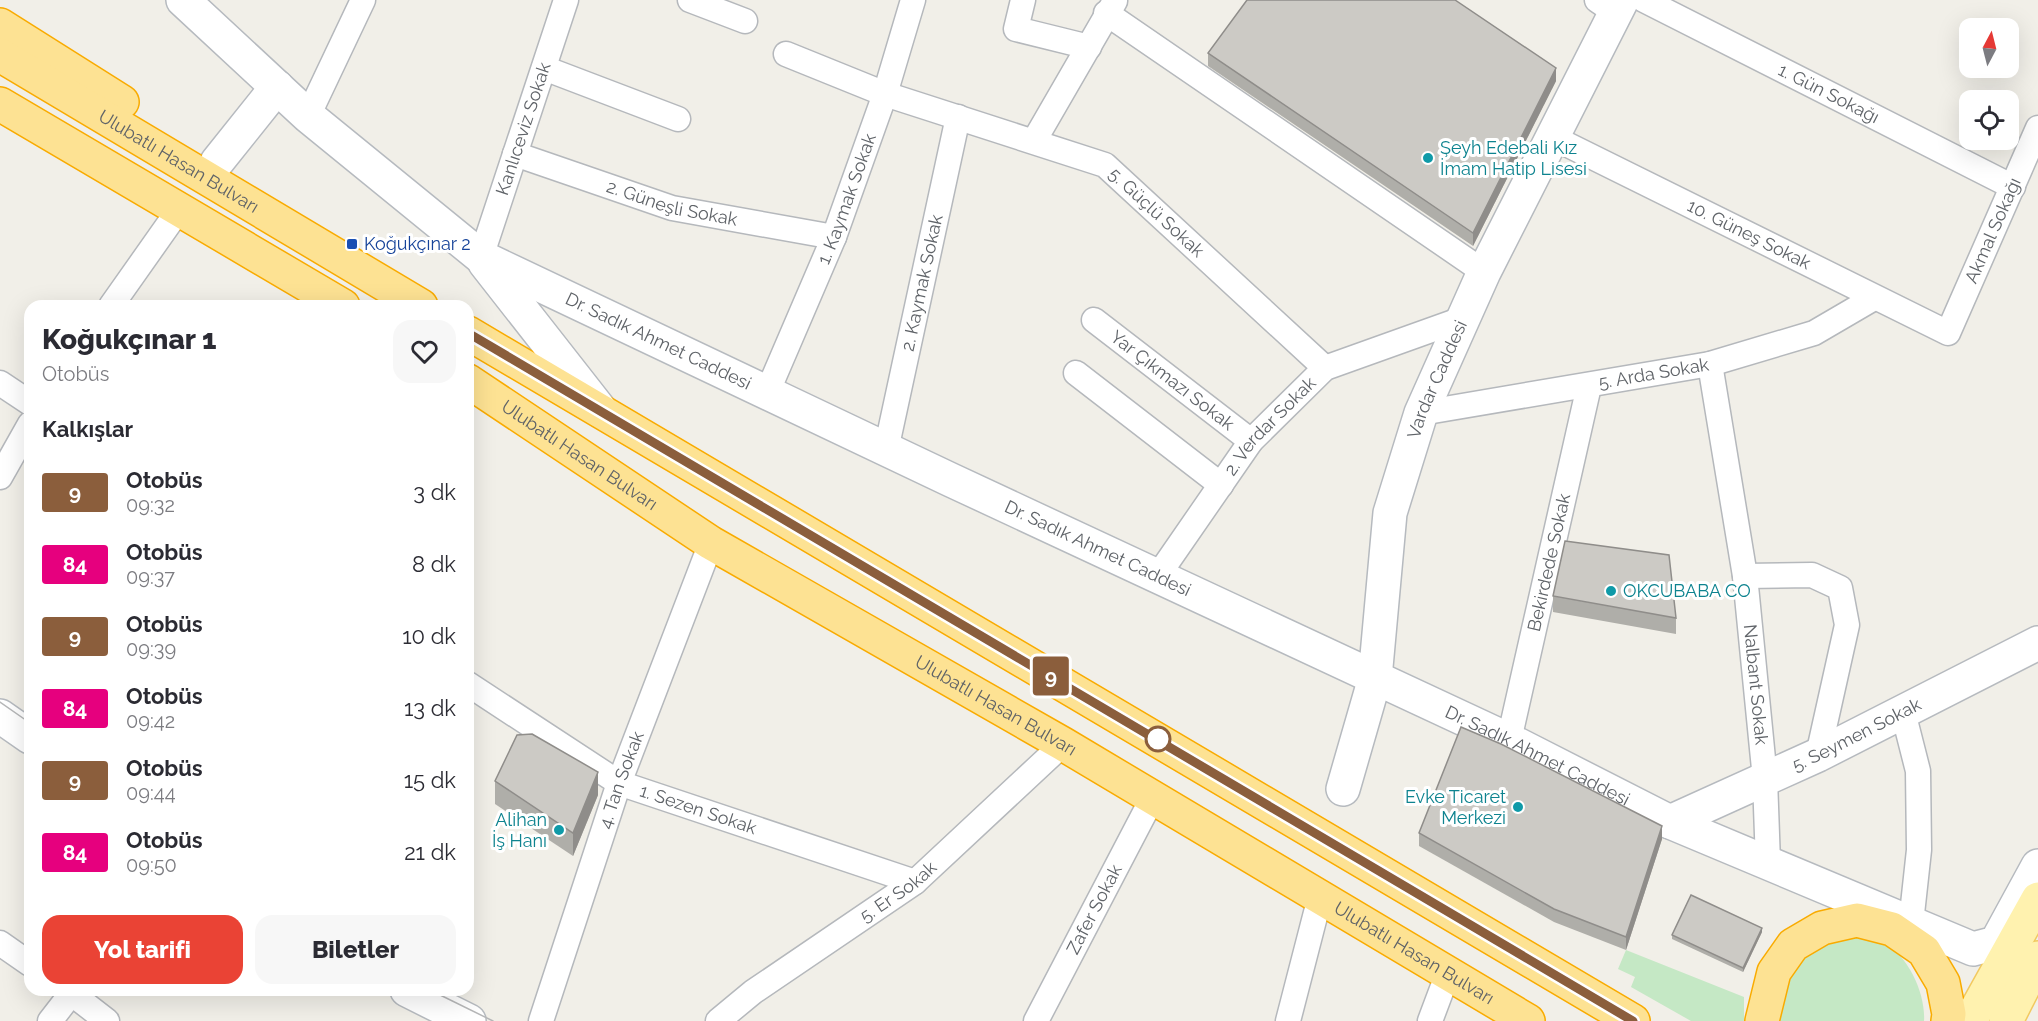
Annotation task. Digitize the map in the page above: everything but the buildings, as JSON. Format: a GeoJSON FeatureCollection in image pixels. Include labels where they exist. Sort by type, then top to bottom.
{"type":"FeatureCollection","features":[{"type":"Feature","properties":{"kind":"highway"},"geometry":{"type":"LineString","coordinates":[[0,25],[217,162],[335,255]]}},
{"type":"Feature","properties":{"kind":"highway","name":"Ulubatlı Hasan Bulvarı"},"geometry":{"type":"LineString","coordinates":[[0,55],[411,300]]}},
{"type":"Feature","properties":{"kind":"highway"},"geometry":{"type":"LineString","coordinates":[[0,104],[178,211],[333,300]]}},
{"type":"Feature","properties":{"kind":"highway"},"geometry":{"type":"LineString","coordinates":[[0,131],[109,169]]}},
{"type":"Feature","properties":{"kind":"highway"},"geometry":{"type":"LineString","coordinates":[[474,337],[1633,1021]]}},
{"type":"Feature","properties":{"kind":"highway","name":"Ulubatlı Hasan Bulvarı"},"geometry":{"type":"LineString","coordinates":[[474,385],[711,543],[1063,744],[1528,1021]]}},
{"type":"Feature","properties":{"kind":"highway"},"geometry":{"type":"LineString","coordinates":[[1762,1021],[1774,972],[1793,945],[1822,928],[1857,920],[1892,929],[1924,951],[1943,983],[1949,1014],[1948,1021]]}},
{"type":"Feature","properties":{"kind":"main road"},"geometry":{"type":"LineString","coordinates":[[1970,1021],[2038,899]]}},
{"type":"Feature","properties":{"kind":"main road"},"geometry":{"type":"LineString","coordinates":[[2008,1021],[2038,958]]}},
{"type":"Feature","properties":{"kind":"street","name":"Dr. Sadık Ahmet Caddesi"},"geometry":{"type":"LineString","coordinates":[[183,0],[308,116],[481,257],[886,450],[1509,740],[1670,822],[1973,949],[1996,943],[2038,866]]}},
{"type":"Feature","properties":{"kind":"street"},"geometry":{"type":"LineString","coordinates":[[308,116],[363,0]]}},
{"type":"Feature","properties":{"kind":"street","name":"Kanlıceviz Sokak"},"geometry":{"type":"LineString","coordinates":[[481,257],[566,0]]}},
{"type":"Feature","properties":{"kind":"street"},"geometry":{"type":"LineString","coordinates":[[690,0],[745,21]]}},
{"type":"Feature","properties":{"kind":"street","name":"1. Kaymak Sokak"},"geometry":{"type":"LineString","coordinates":[[767,393],[834,237],[885,94],[913,0]]}},
{"type":"Feature","properties":{"kind":"street"},"geometry":{"type":"LineString","coordinates":[[1023,0],[1016,29],[1089,47]]}},
{"type":"Feature","properties":{"kind":"street","name":"Vardar Caddesi"},"geometry":{"type":"LineString","coordinates":[[1343,789],[1375,678],[1390,513],[1421,413],[1462,319],[1550,136],[1620,3]]}},
{"type":"Feature","properties":{"kind":"street","name":"1. Gün Sokağı"},"geometry":{"type":"LineString","coordinates":[[1620,3],[2013,187]]}},
{"type":"Feature","properties":{"kind":"street"},"geometry":{"type":"LineString","coordinates":[[1034,141],[1110,7],[1484,272]]}},
{"type":"Feature","properties":{"kind":"street","name":"5. Güçlü Sokak"},"geometry":{"type":"LineString","coordinates":[[786,54],[885,94],[1105,165],[1325,368]]}},
{"type":"Feature","properties":{"kind":"street"},"geometry":{"type":"LineString","coordinates":[[544,68],[678,119]]}},
{"type":"Feature","properties":{"kind":"street"},"geometry":{"type":"LineString","coordinates":[[217,162],[277,87]]}},
{"type":"Feature","properties":{"kind":"street","name":"2. Kaymak Sokak"},"geometry":{"type":"LineString","coordinates":[[886,450],[958,117]]}},
{"type":"Feature","properties":{"kind":"street","name":"Akmal Sokağı"},"geometry":{"type":"LineString","coordinates":[[1948,333],[2038,128]]}},
{"type":"Feature","properties":{"kind":"street","name":"10. Güneş Sokak"},"geometry":{"type":"LineString","coordinates":[[1550,136],[1948,333]]}},
{"type":"Feature","properties":{"kind":"street","name":"2. Güneşli Sokak"},"geometry":{"type":"LineString","coordinates":[[515,154],[672,207],[834,237]]}},
{"type":"Feature","properties":{"kind":"street"},"geometry":{"type":"LineString","coordinates":[[115,300],[178,211]]}},
{"type":"Feature","properties":{"kind":"street"},"geometry":{"type":"LineString","coordinates":[[481,257],[601,411]]}},
{"type":"Feature","properties":{"kind":"street","name":"5. Arda Sokak"},"geometry":{"type":"LineString","coordinates":[[1421,413],[1710,364],[1814,333],[1874,298]]}},
{"type":"Feature","properties":{"kind":"street","name":"2. Verdar Sokak"},"geometry":{"type":"LineString","coordinates":[[1157,577],[1251,441],[1325,368],[1462,319]]}},
{"type":"Feature","properties":{"kind":"street","name":"Yar Çıkmazı Sokak"},"geometry":{"type":"LineString","coordinates":[[1095,320],[1251,441]]}},
{"type":"Feature","properties":{"kind":"street","name":"Nalbant Sokak"},"geometry":{"type":"LineString","coordinates":[[1710,364],[1745,576],[1765,778],[1768,863]]}},
{"type":"Feature","properties":{"kind":"street"},"geometry":{"type":"LineString","coordinates":[[1076,373],[1221,485]]}},
{"type":"Feature","properties":{"kind":"street"},"geometry":{"type":"LineString","coordinates":[[0,383],[24,399]]}},
{"type":"Feature","properties":{"kind":"street","name":"Bekirdede Sokak"},"geometry":{"type":"LineString","coordinates":[[1509,740],[1589,386]]}},
{"type":"Feature","properties":{"kind":"street"},"geometry":{"type":"LineString","coordinates":[[0,477],[24,435]]}},
{"type":"Feature","properties":{"kind":"street","name":"4. Tan Sokak"},"geometry":{"type":"LineString","coordinates":[[541,1021],[619,783],[711,543]]}},
{"type":"Feature","properties":{"kind":"street"},"geometry":{"type":"LineString","coordinates":[[1745,576],[1812,575],[1840,588],[1847,626],[1818,755]]}},
{"type":"Feature","properties":{"kind":"street","name":"5. Seymen Sokak"},"geometry":{"type":"LineString","coordinates":[[1670,822],[1818,755],[2038,644]]}},
{"type":"Feature","properties":{"kind":"street","name":"1. Sezen Sokak"},"geometry":{"type":"LineString","coordinates":[[474,688],[619,783],[915,882]]}},
{"type":"Feature","properties":{"kind":"street"},"geometry":{"type":"LineString","coordinates":[[1903,712],[1918,771],[1919,850],[1911,923]]}},
{"type":"Feature","properties":{"kind":"street"},"geometry":{"type":"LineString","coordinates":[[0,716],[24,733]]}},
{"type":"Feature","properties":{"kind":"street","name":"5. Er Sokak"},"geometry":{"type":"LineString","coordinates":[[718,1021],[753,992],[915,882],[1063,744]]}},
{"type":"Feature","properties":{"kind":"street","name":"Zafer Sokak"},"geometry":{"type":"LineString","coordinates":[[1036,1021],[1153,797]]}},
{"type":"Feature","properties":{"kind":"street"},"geometry":{"type":"LineString","coordinates":[[1288,1021],[1320,897]]}},
{"type":"Feature","properties":{"kind":"street"},"geometry":{"type":"LineString","coordinates":[[0,942],[24,960]]}},
{"type":"Feature","properties":{"kind":"street"},"geometry":{"type":"LineString","coordinates":[[1430,1021],[1448,973]]}},
{"type":"Feature","properties":{"kind":"street"},"geometry":{"type":"LineString","coordinates":[[2008,1021],[2038,990]]}},
{"type":"Feature","properties":{"kind":"street"},"geometry":{"type":"LineString","coordinates":[[50,1021],[68,996]]}},
{"type":"Feature","properties":{"kind":"street"},"geometry":{"type":"LineString","coordinates":[[77,996],[107,1021]]}},
{"type":"Feature","properties":{"kind":"street"},"geometry":{"type":"LineString","coordinates":[[419,996],[469,1021]]}},
{"type":"Feature","properties":{"kind":"green space"},"geometry":{"type":"Polygon","coordinates":[[[1856,937],[1881,942],[1901,957],[1919,988],[1924,1021],[1773,1021],[1779,982],[1813,945],[1856,937]]]}},
{"type":"Feature","properties":{"kind":"green space"},"geometry":{"type":"Polygon","coordinates":[[[1626,950],[1744,997],[1744,1021],[1691,1021],[1631,987],[1635,977],[1618,969],[1626,950]]]}},
{"type":"Feature","properties":{"kind":"tram line"},"geometry":{"type":"LineString","coordinates":[[0,702],[24,719]]}},
{"type":"Feature","properties":{"kind":"tram line"},"geometry":{"type":"LineString","coordinates":[[442,996],[493,1021]]}},
{"type":"Feature","properties":{"kind":"bus line","name":"9"},"geometry":{"type":"LineString","coordinates":[[474,337],[1633,1021]]}},
{"type":"Feature","properties":{"kind":"place","name":"Şeyh Edebali Kız İmam Hatip Lisesi"},"geometry":{"type":"Point","coordinates":[1428,158]}},
{"type":"Feature","properties":{"kind":"place","name":"Koğukçınar 2"},"geometry":{"type":"Point","coordinates":[352,244]}},
{"type":"Feature","properties":{"kind":"place","name":"OKCUBABA CO"},"geometry":{"type":"Point","coordinates":[1611,591]}},
{"type":"Feature","properties":{"kind":"place","name":"Evke Ticaret Merkezi"},"geometry":{"type":"Point","coordinates":[1518,807]}},
{"type":"Feature","properties":{"kind":"place","name":"Alihan İş Hanı"},"geometry":{"type":"Point","coordinates":[559,830]}}]}
